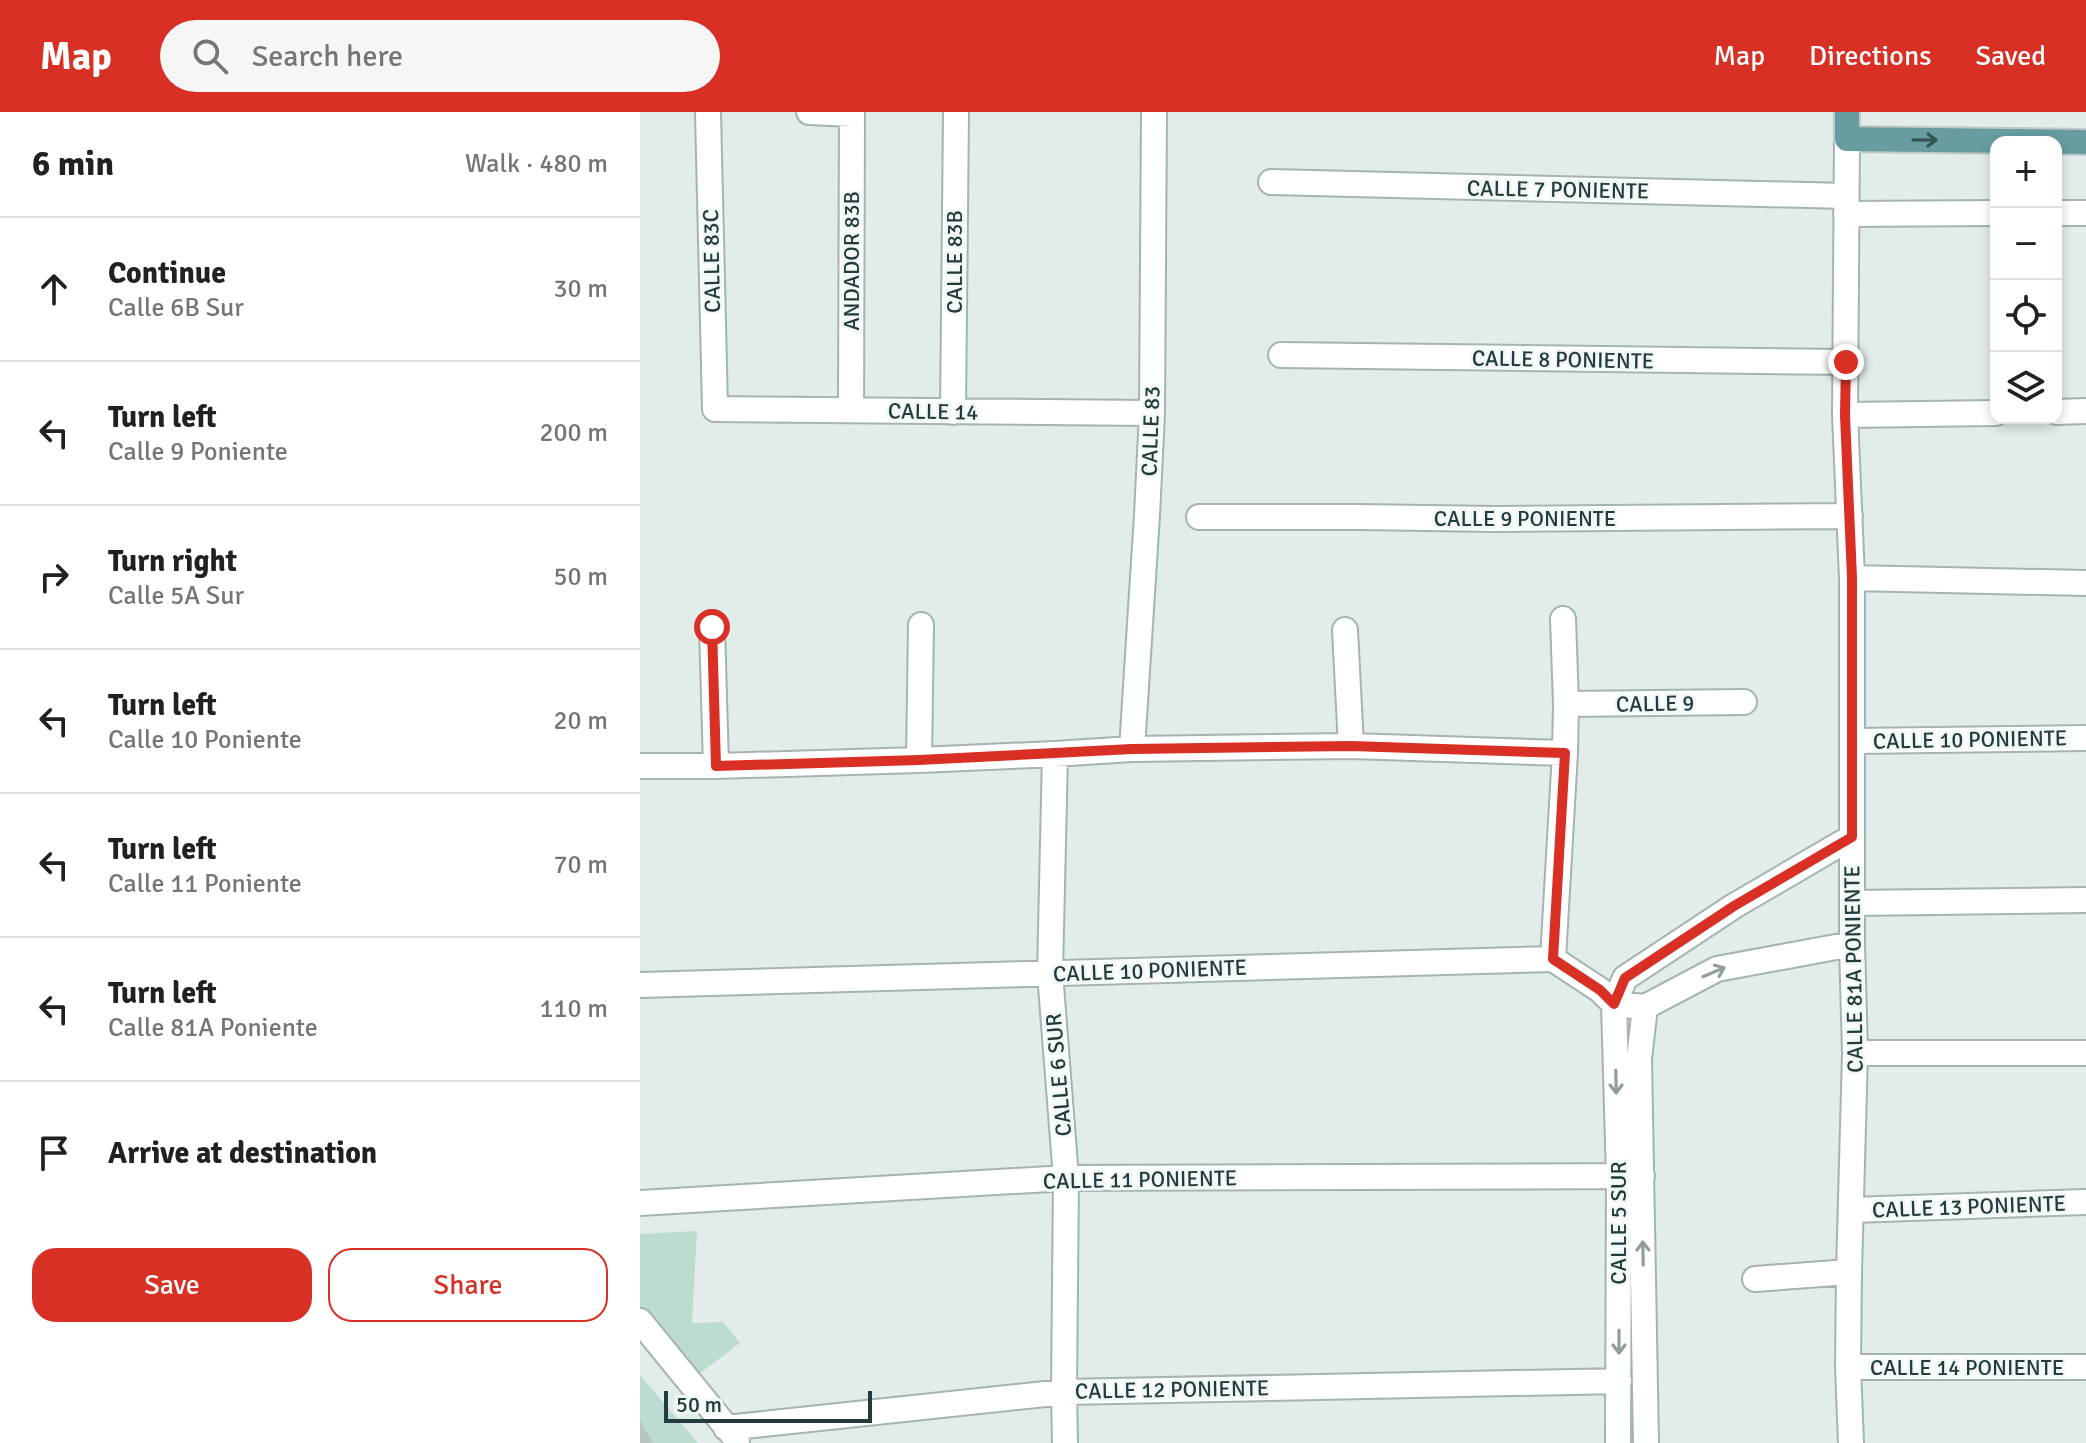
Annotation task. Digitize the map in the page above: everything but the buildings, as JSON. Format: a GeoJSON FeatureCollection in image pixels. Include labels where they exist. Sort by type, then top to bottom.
{"type":"FeatureCollection","features":[{"type":"Feature","properties":{"kind":"main road","name":"CALLE 81A PONIENTE"},"geometry":{"type":"LineString","coordinates":[[1847,112],[1847,139]]}},
{"type":"Feature","properties":{"kind":"main road"},"geometry":{"type":"LineString","coordinates":[[1847,139],[2086,142]]}},
{"type":"Feature","properties":{"kind":"street","name":"CALLE 83C"},"geometry":{"type":"LineString","coordinates":[[708,112],[715,409]]}},
{"type":"Feature","properties":{"kind":"street"},"geometry":{"type":"LineString","coordinates":[[809,112],[852,113]]}},
{"type":"Feature","properties":{"kind":"street","name":"CALLE 83B"},"geometry":{"type":"LineString","coordinates":[[953,412],[956,112]]}},
{"type":"Feature","properties":{"kind":"street","name":"CALLE 83"},"geometry":{"type":"LineString","coordinates":[[1132,749],[1152,413],[1154,112]]}},
{"type":"Feature","properties":{"kind":"street","name":"ANDADOR 83B"},"geometry":{"type":"LineString","coordinates":[[851,410],[852,113]]}},
{"type":"Feature","properties":{"kind":"street","name":"CALLE 81A PONIENTE"},"geometry":{"type":"LineString","coordinates":[[1847,139],[1845,415],[1852,578],[1855,1053],[1848,1367],[1851,1443]]}},
{"type":"Feature","properties":{"kind":"street","name":"CALLE 7 PONIENTE"},"geometry":{"type":"LineString","coordinates":[[1271,182],[1990,213]]}},
{"type":"Feature","properties":{"kind":"street"},"geometry":{"type":"LineString","coordinates":[[2062,213],[2086,213]]}},
{"type":"Feature","properties":{"kind":"street","name":"CALLE 8 PONIENTE"},"geometry":{"type":"LineString","coordinates":[[1281,355],[1846,362]]}},
{"type":"Feature","properties":{"kind":"street","name":"CALLE 14"},"geometry":{"type":"LineString","coordinates":[[715,409],[1152,413]]}},
{"type":"Feature","properties":{"kind":"street"},"geometry":{"type":"LineString","coordinates":[[2062,412],[2086,411]]}},
{"type":"Feature","properties":{"kind":"street"},"geometry":{"type":"LineString","coordinates":[[1845,415],[1990,413]]}},
{"type":"Feature","properties":{"kind":"street","name":"CALLE 9 PONIENTE"},"geometry":{"type":"LineString","coordinates":[[1199,517],[1496,519],[1850,516]]}},
{"type":"Feature","properties":{"kind":"street"},"geometry":{"type":"LineString","coordinates":[[1852,578],[2086,583]]}},
{"type":"Feature","properties":{"kind":"street"},"geometry":{"type":"LineString","coordinates":[[1563,619],[1565,753],[1553,959],[1600,990],[1614,1004],[1645,1007],[1717,969],[1852,944]]}},
{"type":"Feature","properties":{"kind":"street"},"geometry":{"type":"LineString","coordinates":[[919,760],[921,625]]}},
{"type":"Feature","properties":{"kind":"street"},"geometry":{"type":"LineString","coordinates":[[712,627],[716,766]]}},
{"type":"Feature","properties":{"kind":"street"},"geometry":{"type":"LineString","coordinates":[[1345,630],[1351,746]]}},
{"type":"Feature","properties":{"kind":"street","name":"CALLE 9"},"geometry":{"type":"LineString","coordinates":[[1566,704],[1744,702]]}},
{"type":"Feature","properties":{"kind":"street","name":"CALLE 10 PONIENTE"},"geometry":{"type":"LineString","coordinates":[[1853,741],[2086,738]]}},
{"type":"Feature","properties":{"kind":"street"},"geometry":{"type":"LineString","coordinates":[[640,766],[919,760],[1132,749],[1351,746],[1565,753]]}},
{"type":"Feature","properties":{"kind":"street","name":"CALLE 6 SUR"},"geometry":{"type":"LineString","coordinates":[[1055,754],[1050,973],[1066,1178],[1065,1443]]}},
{"type":"Feature","properties":{"kind":"street"},"geometry":{"type":"LineString","coordinates":[[1614,1004],[1625,978],[1734,906],[1852,837]]}},
{"type":"Feature","properties":{"kind":"street"},"geometry":{"type":"LineString","coordinates":[[1852,903],[2086,900]]}},
{"type":"Feature","properties":{"kind":"street","name":"CALLE 10 PONIENTE"},"geometry":{"type":"LineString","coordinates":[[640,985],[1553,959]]}},
{"type":"Feature","properties":{"kind":"street","name":"CALLE 5 SUR"},"geometry":{"type":"LineString","coordinates":[[1614,1004],[1630,1176],[1646,1443]]}},
{"type":"Feature","properties":{"kind":"street","name":"CALLE 5 SUR"},"geometry":{"type":"LineString","coordinates":[[1618,1443],[1630,1176],[1645,1007]]}},
{"type":"Feature","properties":{"kind":"street"},"geometry":{"type":"LineString","coordinates":[[1855,1053],[2086,1053]]}},
{"type":"Feature","properties":{"kind":"street","name":"CALLE 11 PONIENTE"},"geometry":{"type":"LineString","coordinates":[[640,1203],[1066,1178],[1630,1176]]}},
{"type":"Feature","properties":{"kind":"street","name":"CALLE 13 PONIENTE"},"geometry":{"type":"LineString","coordinates":[[1852,1210],[2086,1202]]}},
{"type":"Feature","properties":{"kind":"street"},"geometry":{"type":"LineString","coordinates":[[1755,1279],[1849,1272]]}},
{"type":"Feature","properties":{"kind":"street"},"geometry":{"type":"LineString","coordinates":[[644,1333],[733,1435]]}},
{"type":"Feature","properties":{"kind":"street","name":"CALLE 14 PONIENTE"},"geometry":{"type":"LineString","coordinates":[[1848,1367],[2086,1367]]}},
{"type":"Feature","properties":{"kind":"street","name":"CALLE 12 PONIENTE"},"geometry":{"type":"LineString","coordinates":[[733,1435],[1064,1392],[1619,1381]]}},
{"type":"Feature","properties":{"kind":"green space"},"geometry":{"type":"Polygon","coordinates":[[[697,1231],[692,1323],[723,1322],[740,1343],[695,1377],[640,1309],[640,1234],[697,1231]]]}},
{"type":"Feature","properties":{"kind":"green space"},"geometry":{"type":"Polygon","coordinates":[[[640,1375],[698,1443],[640,1443],[640,1375]]]}},
{"type":"Feature","properties":{"kind":"route"},"geometry":{"type":"LineString","coordinates":[[712,627],[716,766],[1132,749],[1351,746],[1565,753],[1553,959],[1600,990],[1614,1004],[1625,978],[1734,906],[1852,837],[1852,578],[1845,415],[1846,362]]}}]}
